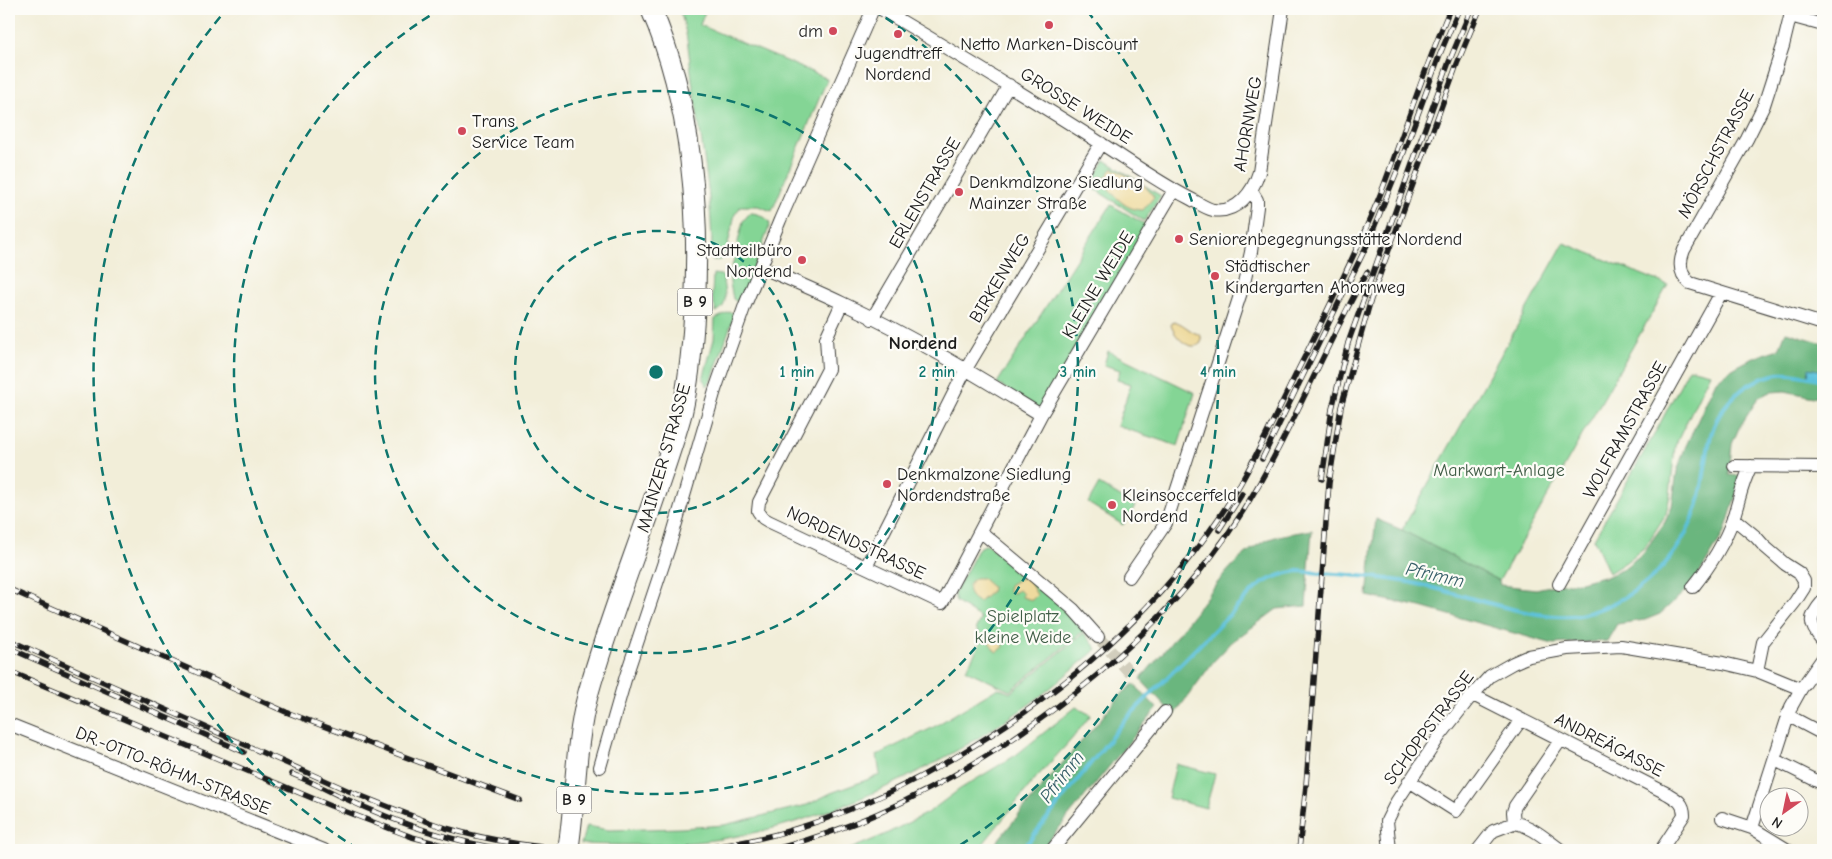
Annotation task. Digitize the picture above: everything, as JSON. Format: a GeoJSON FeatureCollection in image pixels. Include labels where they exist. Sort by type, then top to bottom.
{"type":"FeatureCollection","features":[{"type":"Feature","properties":{"kind":"main road","name":"MAINZER STRASSE"},"geometry":{"type":"LineString","coordinates":[[569,844],[575,792],[576,757],[588,694],[682,412],[690,366],[697,255],[693,183],[676,85],[666,47],[651,9]]}},
{"type":"Feature","properties":{"kind":"street","name":"MAINZER STRASSE"},"geometry":{"type":"LineString","coordinates":[[600,767],[626,676],[669,547],[715,390],[745,305],[780,220],[873,9]]}},
{"type":"Feature","properties":{"kind":"street","name":"GROSSE WEIDE"},"geometry":{"type":"LineString","coordinates":[[881,9],[1009,85],[1174,190],[1205,207],[1220,210],[1234,206],[1241,202],[1251,190]]}},
{"type":"Feature","properties":{"kind":"street","name":"AHORNWEG"},"geometry":{"type":"LineString","coordinates":[[1129,577],[1166,523],[1237,309],[1251,252],[1257,200],[1251,190],[1257,179],[1263,157],[1283,9]]}},
{"type":"Feature","properties":{"kind":"street"},"geometry":{"type":"LineString","coordinates":[[1791,12],[1823,25]]}},
{"type":"Feature","properties":{"kind":"street","name":"MÖRSCHSTRASSE"},"geometry":{"type":"LineString","coordinates":[[1721,293],[1690,283],[1684,278],[1681,258],[1764,105],[1783,46],[1791,12]]}},
{"type":"Feature","properties":{"kind":"street","name":"ERLENSTRASSE"},"geometry":{"type":"LineString","coordinates":[[872,318],[1009,85]]}},
{"type":"Feature","properties":{"kind":"street","name":"BIRKENWEG"},"geometry":{"type":"LineString","coordinates":[[866,567],[966,369],[1101,143]]}},
{"type":"Feature","properties":{"kind":"street","name":"KLEINE WEIDE"},"geometry":{"type":"LineString","coordinates":[[942,603],[1041,415],[1174,190]]}},
{"type":"Feature","properties":{"kind":"street"},"geometry":{"type":"LineString","coordinates":[[761,268],[842,302],[966,369],[1041,415]]}},
{"type":"Feature","properties":{"kind":"street"},"geometry":{"type":"LineString","coordinates":[[1721,293],[1823,324]]}},
{"type":"Feature","properties":{"kind":"street","name":"WOLFRAMSTRASSE"},"geometry":{"type":"LineString","coordinates":[[1559,584],[1721,293]]}},
{"type":"Feature","properties":{"kind":"street","name":"NORDENDSTRASSE"},"geometry":{"type":"LineString","coordinates":[[842,302],[826,338],[828,369],[759,502],[758,511],[768,521],[942,603]]}},
{"type":"Feature","properties":{"kind":"street"},"geometry":{"type":"LineString","coordinates":[[1734,466],[1823,467]]}},
{"type":"Feature","properties":{"kind":"street"},"geometry":{"type":"LineString","coordinates":[[1693,587],[1710,566],[1718,551],[1733,518],[1743,483],[1751,466]]}},
{"type":"Feature","properties":{"kind":"street"},"geometry":{"type":"LineString","coordinates":[[1733,518],[1785,564],[1799,573],[1804,581],[1804,588],[1795,602],[1763,642],[1757,671]]}},
{"type":"Feature","properties":{"kind":"street"},"geometry":{"type":"LineString","coordinates":[[980,531],[1073,609],[1098,637]]}},
{"type":"Feature","properties":{"kind":"street"},"geometry":{"type":"LineString","coordinates":[[1823,601],[1813,613],[1811,619],[1823,642]]}},
{"type":"Feature","properties":{"kind":"street","name":"SCHOPPSTRASSE"},"geometry":{"type":"LineString","coordinates":[[1390,850],[1387,821],[1397,801],[1439,737],[1490,676],[1529,656],[1567,649],[1621,646],[1723,663],[1757,671],[1800,688]]}},
{"type":"Feature","properties":{"kind":"street"},"geometry":{"type":"LineString","coordinates":[[1752,828],[1775,760],[1787,715],[1800,688],[1823,658]]}},
{"type":"Feature","properties":{"kind":"street","name":"ANDREÄGASSE"},"geometry":{"type":"LineString","coordinates":[[1473,695],[1681,802],[1684,808],[1684,815],[1661,850]]}},
{"type":"Feature","properties":{"kind":"street"},"geometry":{"type":"LineString","coordinates":[[1052,850],[1165,712]]}},
{"type":"Feature","properties":{"kind":"street"},"geometry":{"type":"LineString","coordinates":[[1787,715],[1823,734]]}},
{"type":"Feature","properties":{"kind":"street"},"geometry":{"type":"LineString","coordinates":[[1410,781],[1456,811],[1521,720]]}},
{"type":"Feature","properties":{"kind":"street","name":"DR.-OTTO-RÖHM-STRASSE"},"geometry":{"type":"LineString","coordinates":[[9,724],[324,850]]}},
{"type":"Feature","properties":{"kind":"street"},"geometry":{"type":"LineString","coordinates":[[1514,823],[1514,806],[1560,740]]}},
{"type":"Feature","properties":{"kind":"street"},"geometry":{"type":"LineString","coordinates":[[1775,760],[1823,784]]}},
{"type":"Feature","properties":{"kind":"street"},"geometry":{"type":"LineString","coordinates":[[1722,818],[1752,828],[1788,850]]}},
{"type":"Feature","properties":{"kind":"street"},"geometry":{"type":"LineString","coordinates":[[1478,850],[1493,831],[1514,823],[1528,827],[1561,850]]}},
{"type":"Feature","properties":{"kind":"green space"},"geometry":{"type":"Polygon","coordinates":[[[679,9],[706,9],[700,25],[827,80],[772,211],[758,206],[741,206],[735,214],[726,253],[721,260],[712,260],[711,215],[706,170],[686,35],[679,9]]]}},
{"type":"Feature","properties":{"kind":"green space"},"geometry":{"type":"Polygon","coordinates":[[[1105,160],[1161,196],[1144,221],[1090,186],[1105,160]]]}},
{"type":"Feature","properties":{"kind":"green space"},"geometry":{"type":"Polygon","coordinates":[[[1111,205],[1152,228],[1041,411],[997,383],[1111,205]]]}},
{"type":"Feature","properties":{"kind":"green space"},"geometry":{"type":"Polygon","coordinates":[[[750,213],[762,216],[770,225],[739,303],[733,299],[730,275],[743,221],[750,213]]]}},
{"type":"Feature","properties":{"kind":"green space","name":"Markwart-Anlage"},"geometry":{"type":"Polygon","coordinates":[[[1564,243],[1668,285],[1499,581],[1402,530],[1564,243]]]}},
{"type":"Feature","properties":{"kind":"green space"},"geometry":{"type":"Polygon","coordinates":[[[713,274],[723,277],[725,297],[723,306],[716,312],[712,297],[713,274]]]}},
{"type":"Feature","properties":{"kind":"green space"},"geometry":{"type":"Polygon","coordinates":[[[729,312],[735,313],[712,379],[707,386],[703,379],[714,339],[715,319],[729,312]]]}},
{"type":"Feature","properties":{"kind":"green space"},"geometry":{"type":"Polygon","coordinates":[[[1786,332],[1823,343],[1823,399],[1785,391],[1771,392],[1759,397],[1739,428],[1732,444],[1729,475],[1742,476],[1725,531],[1693,584],[1660,614],[1645,620],[1617,624],[1607,641],[1553,644],[1421,607],[1367,596],[1376,519],[1402,530],[1499,581],[1500,585],[1536,589],[1581,582],[1603,576],[1602,579],[1623,569],[1643,553],[1665,522],[1672,506],[1677,471],[1685,448],[1716,381],[1746,362],[1779,349],[1786,332]]]}},
{"type":"Feature","properties":{"kind":"green space"},"geometry":{"type":"Polygon","coordinates":[[[1108,351],[1195,393],[1178,446],[1117,426],[1131,384],[1117,380],[1120,370],[1104,365],[1108,351]]]}},
{"type":"Feature","properties":{"kind":"green space"},"geometry":{"type":"Polygon","coordinates":[[[1689,368],[1710,373],[1675,446],[1666,514],[1645,547],[1609,573],[1594,539],[1655,433],[1689,368]]]}},
{"type":"Feature","properties":{"kind":"green space","name":"Kleinsoccerfeld Nordend"},"geometry":{"type":"Polygon","coordinates":[[[1099,484],[1135,506],[1123,525],[1088,503],[1099,484]]]}},
{"type":"Feature","properties":{"kind":"green space"},"geometry":{"type":"Polygon","coordinates":[[[1312,530],[1306,606],[1277,609],[1232,642],[1213,662],[1174,715],[1140,679],[1216,584],[1244,555],[1272,538],[1312,530]]]}},
{"type":"Feature","properties":{"kind":"green space","name":"Spielplatz kleine Weide"},"geometry":{"type":"Polygon","coordinates":[[[988,545],[1073,614],[1086,629],[1010,691],[966,670],[982,640],[976,628],[981,618],[956,602],[954,594],[979,548],[988,545]]]}},
{"type":"Feature","properties":{"kind":"green space"},"geometry":{"type":"Polygon","coordinates":[[[1084,633],[1097,649],[1031,703],[990,730],[923,769],[851,802],[779,827],[723,839],[662,844],[581,844],[586,826],[609,830],[724,825],[807,805],[831,793],[880,775],[877,755],[932,728],[998,688],[1010,693],[1084,633]]]}},
{"type":"Feature","properties":{"kind":"green space"},"geometry":{"type":"Polygon","coordinates":[[[1134,684],[1157,708],[1041,850],[990,850],[1113,704],[1134,684]]]}},
{"type":"Feature","properties":{"kind":"green space"},"geometry":{"type":"Polygon","coordinates":[[[1076,707],[1091,715],[1036,778],[978,850],[848,850],[884,835],[929,812],[960,789],[1016,755],[1076,707]]]}},
{"type":"Feature","properties":{"kind":"green space"},"geometry":{"type":"Polygon","coordinates":[[[1176,764],[1215,774],[1206,808],[1168,798],[1176,764]]]}},
{"type":"Feature","properties":{"kind":"sand"},"geometry":{"type":"Polygon","coordinates":[[[1113,168],[1144,185],[1154,197],[1143,210],[1129,207],[1123,203],[1099,178],[1100,176],[1104,179],[1113,168]]]}},
{"type":"Feature","properties":{"kind":"sand"},"geometry":{"type":"Polygon","coordinates":[[[1174,321],[1200,335],[1201,343],[1197,346],[1192,346],[1183,342],[1175,334],[1171,325],[1174,321]]]}},
{"type":"Feature","properties":{"kind":"sand"},"geometry":{"type":"Polygon","coordinates":[[[1022,577],[1028,579],[1037,595],[1032,600],[1022,597],[1023,594],[1019,590],[1012,593],[1008,591],[1009,585],[1022,577]]]}},
{"type":"Feature","properties":{"kind":"sand"},"geometry":{"type":"Polygon","coordinates":[[[975,578],[982,578],[992,587],[991,592],[979,602],[972,598],[969,591],[969,584],[975,578]]]}},
{"type":"Feature","properties":{"kind":"sand"},"geometry":{"type":"Polygon","coordinates":[[[993,633],[1004,647],[996,652],[989,642],[993,633]]]}},
{"type":"Feature","properties":{"kind":"water"},"geometry":{"type":"Polygon","coordinates":[[[1809,368],[1823,371],[1823,379],[1808,376],[1809,368]]]}},
{"type":"Feature","properties":{"kind":"waterway","name":"Pfrimm"},"geometry":{"type":"LineString","coordinates":[[1022,850],[1125,720],[1256,588],[1266,581],[1298,571],[1407,582],[1503,607],[1547,615],[1567,616],[1584,614],[1603,608],[1620,600],[1650,579],[1675,551],[1685,535],[1699,500],[1712,431],[1717,419],[1733,398],[1753,382],[1778,374],[1794,374],[1823,380]]}},
{"type":"Feature","properties":{"kind":"tunnel"},"geometry":{"type":"LineString","coordinates":[[1098,637],[1133,676]]}},
{"type":"Feature","properties":{"kind":"railway"},"geometry":{"type":"LineString","coordinates":[[684,850],[720,846],[791,830],[826,819],[860,805],[926,774],[998,731],[1037,703],[1075,674],[1145,609],[1206,536],[1233,496],[1261,445],[1366,229],[1450,9]]}},
{"type":"Feature","properties":{"kind":"railway"},"geometry":{"type":"LineString","coordinates":[[1262,459],[1367,245],[1459,9]]}},
{"type":"Feature","properties":{"kind":"railway"},"geometry":{"type":"LineString","coordinates":[[1322,479],[1332,409],[1348,343],[1449,62],[1471,9]]}},
{"type":"Feature","properties":{"kind":"railway"},"geometry":{"type":"LineString","coordinates":[[1299,850],[1306,785],[1329,483],[1341,407],[1371,299],[1457,64],[1480,9]]}},
{"type":"Feature","properties":{"kind":"railway"},"geometry":{"type":"LineString","coordinates":[[772,850],[817,837],[860,821],[944,781],[1023,732],[1097,675],[1137,639],[1193,580],[1241,514],[1275,455],[1335,332],[1367,272]]}},
{"type":"Feature","properties":{"kind":"railway"},"geometry":{"type":"LineString","coordinates":[[1219,530],[1242,494]]}},
{"type":"Feature","properties":{"kind":"railway"},"geometry":{"type":"LineString","coordinates":[[9,589],[286,712],[520,800]]}},
{"type":"Feature","properties":{"kind":"railway"},"geometry":{"type":"LineString","coordinates":[[9,640],[349,791],[409,815],[476,836],[568,850]]}},
{"type":"Feature","properties":{"kind":"railway"},"geometry":{"type":"LineString","coordinates":[[9,648],[244,752]]}},
{"type":"Feature","properties":{"kind":"railway"},"geometry":{"type":"LineString","coordinates":[[9,671],[331,806],[412,837],[461,850]]}},
{"type":"Feature","properties":{"kind":"railway"},"geometry":{"type":"LineString","coordinates":[[292,774],[363,807],[404,823],[466,842],[508,850]]}},
{"type":"Feature","properties":{"kind":"place","name":"Netto Marken-Discount"},"geometry":{"type":"Point","coordinates":[1049,25]}},
{"type":"Feature","properties":{"kind":"place","name":"dm"},"geometry":{"type":"Point","coordinates":[833,31]}},
{"type":"Feature","properties":{"kind":"place","name":"Jugendtreff Nordend"},"geometry":{"type":"Point","coordinates":[898,34]}},
{"type":"Feature","properties":{"kind":"place","name":"Trans Service Team"},"geometry":{"type":"Point","coordinates":[462,131]}},
{"type":"Feature","properties":{"kind":"place","name":"Denkmalzone Siedlung Mainzer Straße"},"geometry":{"type":"Point","coordinates":[959,192]}},
{"type":"Feature","properties":{"kind":"place","name":"Seniorenbegegnungsstätte Nordend"},"geometry":{"type":"Point","coordinates":[1179,239]}},
{"type":"Feature","properties":{"kind":"place","name":"Stadtteilbüro Nordend"},"geometry":{"type":"Point","coordinates":[802,260]}},
{"type":"Feature","properties":{"kind":"place","name":"Städtischer Kindergarten Ahornweg"},"geometry":{"type":"Point","coordinates":[1215,276]}},
{"type":"Feature","properties":{"kind":"place","name":"Denkmalzone Siedlung Nordendstraße"},"geometry":{"type":"Point","coordinates":[887,484]}},
{"type":"Feature","properties":{"kind":"place","name":"Kleinsoccerfeld Nordend"},"geometry":{"type":"Point","coordinates":[1112,505]}},
{"type":"Feature","properties":{"kind":"district","name":"Nordend"},"geometry":{"type":"Point","coordinates":[923,343]}}]}
